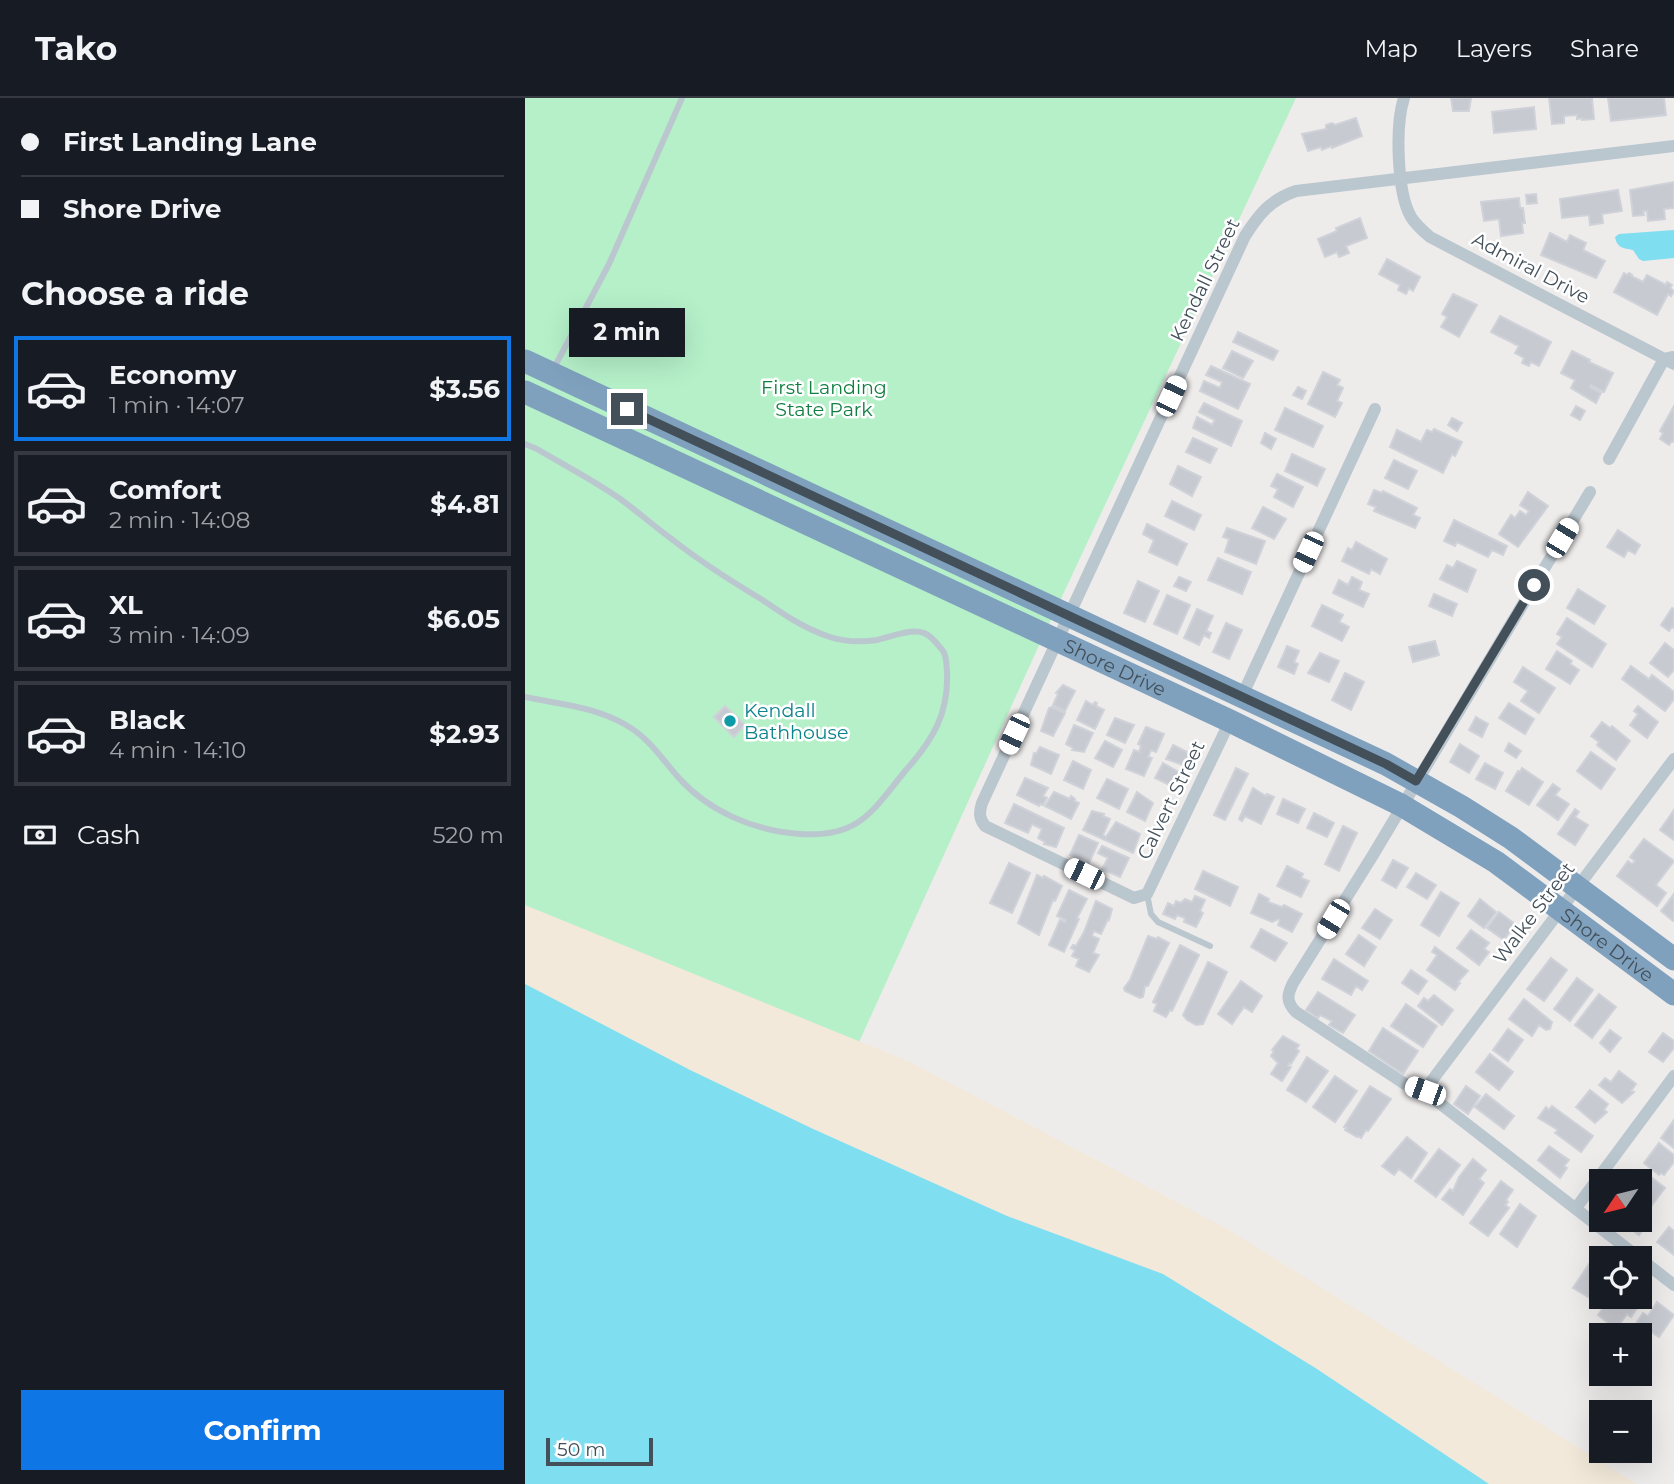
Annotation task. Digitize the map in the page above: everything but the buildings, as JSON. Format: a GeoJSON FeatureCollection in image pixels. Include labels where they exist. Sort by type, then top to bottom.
{"type":"FeatureCollection","features":[{"type":"Feature","properties":{"kind":"highway","name":"Shore Drive"},"geometry":{"type":"LineString","coordinates":[[525,361],[1386,764],[1504,834],[1674,959]]}},
{"type":"Feature","properties":{"kind":"highway","name":"Shore Drive"},"geometry":{"type":"LineString","coordinates":[[525,392],[1230,721],[1401,805],[1496,862],[1674,994]]}},
{"type":"Feature","properties":{"kind":"street","name":"Admiral Drive"},"geometry":{"type":"LineString","coordinates":[[1404,98],[1398,127],[1402,178],[1406,205],[1411,218],[1420,228],[1430,237],[1671,360]]}},
{"type":"Feature","properties":{"kind":"street","name":"Kendall Street"},"geometry":{"type":"LineString","coordinates":[[1147,894],[1133,898],[985,826],[979,813],[1068,615],[1245,236],[1258,215],[1281,196],[1296,191],[1674,146]]}},
{"type":"Feature","properties":{"kind":"street"},"geometry":{"type":"LineString","coordinates":[[1609,459],[1671,360]]}},
{"type":"Feature","properties":{"kind":"street"},"geometry":{"type":"LineString","coordinates":[[1242,696],[1375,409]]}},
{"type":"Feature","properties":{"kind":"street"},"geometry":{"type":"LineString","coordinates":[[1590,492],[1288,993],[1291,1006],[1405,1084],[1425,1091],[1674,1285]]}},
{"type":"Feature","properties":{"kind":"street","name":"Calvert Street"},"geometry":{"type":"LineString","coordinates":[[1147,894],[1230,721]]}},
{"type":"Feature","properties":{"kind":"street","name":"Walke Street"},"geometry":{"type":"LineString","coordinates":[[1425,1091],[1674,759]]}},
{"type":"Feature","properties":{"kind":"street"},"geometry":{"type":"LineString","coordinates":[[1576,1208],[1674,1076]]}},
{"type":"Feature","properties":{"kind":"lane"},"geometry":{"type":"LineString","coordinates":[[551,373],[609,264],[682,98]]}},
{"type":"Feature","properties":{"kind":"lane"},"geometry":{"type":"LineString","coordinates":[[525,444],[618,498],[700,559],[789,618],[814,631],[833,639],[856,642],[923,632],[946,654],[947,682],[945,709],[918,757],[874,810],[855,825],[829,834],[799,834],[762,828],[729,816],[701,799],[680,780],[650,742],[628,726],[597,711],[525,697]]}},
{"type":"Feature","properties":{"kind":"lane"},"geometry":{"type":"LineString","coordinates":[[1147,894],[1150,914],[1158,922],[1210,946]]}},
{"type":"Feature","properties":{"kind":"green space","name":"First Landing State Park"},"geometry":{"type":"Polygon","coordinates":[[[525,98],[1296,98],[1035,654],[860,1040],[811,1128],[690,1070],[525,984],[525,98]]]}},
{"type":"Feature","properties":{"kind":"sand"},"geometry":{"type":"Polygon","coordinates":[[[525,905],[910,1062],[1224,1227],[1589,1454],[1589,1463],[1603,1463],[1637,1484],[1489,1484],[1317,1369],[1163,1274],[1007,1216],[811,1128],[690,1070],[525,984],[525,905]]]}},
{"type":"Feature","properties":{"kind":"water"},"geometry":{"type":"Polygon","coordinates":[[[1674,230],[1674,258],[1643,261],[1633,250],[1619,245],[1615,237],[1619,234],[1674,230]]]}},
{"type":"Feature","properties":{"kind":"water"},"geometry":{"type":"Polygon","coordinates":[[[525,984],[690,1070],[811,1128],[1007,1216],[1163,1274],[1317,1369],[1489,1484],[525,1484],[525,984]]]}},
{"type":"Feature","properties":{"kind":"place","name":"Kendall Bathhouse"},"geometry":{"type":"Point","coordinates":[730,721]}},
{"type":"Feature","properties":{"kind":"route"},"geometry":{"type":"LineString","coordinates":[[627,409],[1386,764],[1416,781],[1534,585]]}}]}
